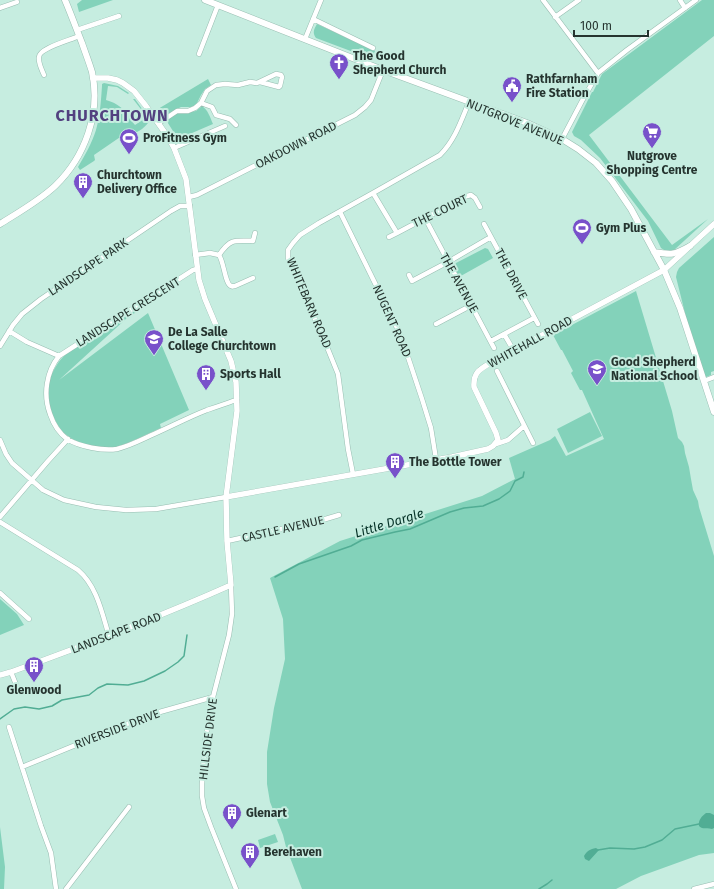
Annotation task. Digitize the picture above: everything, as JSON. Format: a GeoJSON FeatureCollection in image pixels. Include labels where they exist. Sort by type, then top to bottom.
{"type":"FeatureCollection","features":[{"type":"Feature","properties":{"kind":"main road"},"geometry":{"type":"LineString","coordinates":[[0,224],[26,208],[49,191],[64,176],[86,141],[89,131],[92,118],[94,94],[93,78],[90,64],[65,0]]}},
{"type":"Feature","properties":{"kind":"main road","name":"NUTGROVE AVENUE"},"geometry":{"type":"LineString","coordinates":[[205,0],[383,70],[527,123],[562,139],[596,163],[612,181],[631,209],[664,270],[680,308],[714,412]]}},
{"type":"Feature","properties":{"kind":"main road"},"geometry":{"type":"LineString","coordinates":[[654,252],[670,255],[678,253],[690,246]]}},
{"type":"Feature","properties":{"kind":"street"},"geometry":{"type":"LineString","coordinates":[[305,39],[321,0]]}},
{"type":"Feature","properties":{"kind":"street"},"geometry":{"type":"LineString","coordinates":[[543,0],[598,73]]}},
{"type":"Feature","properties":{"kind":"street"},"geometry":{"type":"LineString","coordinates":[[555,17],[579,0]]}},
{"type":"Feature","properties":{"kind":"street"},"geometry":{"type":"LineString","coordinates":[[680,0],[685,8]]}},
{"type":"Feature","properties":{"kind":"street"},"geometry":{"type":"LineString","coordinates":[[562,139],[598,73],[696,0]]}},
{"type":"Feature","properties":{"kind":"street"},"geometry":{"type":"LineString","coordinates":[[0,8],[17,2]]}},
{"type":"Feature","properties":{"kind":"street"},"geometry":{"type":"LineString","coordinates":[[199,54],[218,5]]}},
{"type":"Feature","properties":{"kind":"street"},"geometry":{"type":"LineString","coordinates":[[44,75],[38,59],[39,54],[42,51],[78,33],[119,16]]}},
{"type":"Feature","properties":{"kind":"street"},"geometry":{"type":"LineString","coordinates":[[314,19],[373,48]]}},
{"type":"Feature","properties":{"kind":"street","name":"OAKDOWN ROAD"},"geometry":{"type":"LineString","coordinates":[[189,197],[198,195],[355,115],[371,100],[383,70]]}},
{"type":"Feature","properties":{"kind":"street"},"geometry":{"type":"LineString","coordinates":[[93,78],[108,78],[117,80],[130,87],[142,99],[168,137],[186,179],[199,280],[205,299],[231,361],[236,382],[237,410],[226,497],[227,542],[231,585]]}},
{"type":"Feature","properties":{"kind":"street"},"geometry":{"type":"LineString","coordinates":[[159,123],[177,111],[188,111],[195,108],[201,103],[207,91],[216,85],[238,85],[250,82],[260,82]]}},
{"type":"Feature","properties":{"kind":"street","name":"WHITEBARN ROAD"},"geometry":{"type":"LineString","coordinates":[[353,474],[348,449],[338,374],[288,258],[288,250],[300,235],[318,223],[440,155],[447,148],[455,134],[469,102]]}},
{"type":"Feature","properties":{"kind":"street"},"geometry":{"type":"LineString","coordinates":[[201,103],[212,107],[216,115],[230,119],[236,125]]}},
{"type":"Feature","properties":{"kind":"street"},"geometry":{"type":"LineString","coordinates":[[174,148],[225,126]]}},
{"type":"Feature","properties":{"kind":"street"},"geometry":{"type":"LineString","coordinates":[[373,193],[397,234]]}},
{"type":"Feature","properties":{"kind":"street","name":"THE COURT"},"geometry":{"type":"LineString","coordinates":[[389,238],[467,196],[471,195],[475,198],[480,207]]}},
{"type":"Feature","properties":{"kind":"street","name":"LANDSCAPE PARK"},"geometry":{"type":"LineString","coordinates":[[0,346],[22,314],[41,299],[171,211],[180,206],[190,206]]}},
{"type":"Feature","properties":{"kind":"street","name":"NUGENT ROAD"},"geometry":{"type":"LineString","coordinates":[[340,212],[401,336],[428,420],[436,459]]}},
{"type":"Feature","properties":{"kind":"street","name":"THE AVENUE"},"geometry":{"type":"LineString","coordinates":[[425,218],[494,348]]}},
{"type":"Feature","properties":{"kind":"street","name":"THE DRIVE"},"geometry":{"type":"LineString","coordinates":[[484,224],[538,324]]}},
{"type":"Feature","properties":{"kind":"street","name":"WHITEHALL ROAD"},"geometry":{"type":"LineString","coordinates":[[496,444],[498,440],[496,433],[474,387],[476,374],[483,368],[514,350],[664,270],[714,224]]}},
{"type":"Feature","properties":{"kind":"street"},"geometry":{"type":"LineString","coordinates":[[219,255],[228,243],[233,241],[253,241],[255,234]]}},
{"type":"Feature","properties":{"kind":"street"},"geometry":{"type":"LineString","coordinates":[[409,275],[412,281],[491,237]]}},
{"type":"Feature","properties":{"kind":"street"},"geometry":{"type":"LineString","coordinates":[[195,255],[210,253],[219,255],[222,259],[227,282],[230,286],[234,286],[253,278]]}},
{"type":"Feature","properties":{"kind":"street","name":"LANDSCAPE CRESCENT"},"geometry":{"type":"LineString","coordinates":[[68,440],[53,421],[47,402],[46,386],[53,363],[59,356],[193,270],[197,269]]}},
{"type":"Feature","properties":{"kind":"street"},"geometry":{"type":"LineString","coordinates":[[244,275],[247,281]]}},
{"type":"Feature","properties":{"kind":"street"},"geometry":{"type":"LineString","coordinates":[[436,324],[472,305]]}},
{"type":"Feature","properties":{"kind":"street"},"geometry":{"type":"LineString","coordinates":[[491,341],[534,318]]}},
{"type":"Feature","properties":{"kind":"street"},"geometry":{"type":"LineString","coordinates":[[9,331],[27,342],[59,356]]}},
{"type":"Feature","properties":{"kind":"street"},"geometry":{"type":"LineString","coordinates":[[504,334],[514,350]]}},
{"type":"Feature","properties":{"kind":"street"},"geometry":{"type":"LineString","coordinates":[[497,372],[533,443]]}},
{"type":"Feature","properties":{"kind":"street"},"geometry":{"type":"LineString","coordinates":[[704,381],[714,377]]}},
{"type":"Feature","properties":{"kind":"street"},"geometry":{"type":"LineString","coordinates":[[0,517],[68,440],[103,450],[120,448],[207,410],[237,401]]}},
{"type":"Feature","properties":{"kind":"street"},"geometry":{"type":"LineString","coordinates":[[0,440],[12,463],[43,490],[64,500],[96,507],[126,510],[156,509],[488,449],[496,444],[508,440],[524,426]]}},
{"type":"Feature","properties":{"kind":"street","name":"CASTLE AVENUE"},"geometry":{"type":"LineString","coordinates":[[227,542],[286,528],[302,526],[339,515]]}},
{"type":"Feature","properties":{"kind":"street"},"geometry":{"type":"LineString","coordinates":[[0,522],[83,574],[97,598],[109,636]]}},
{"type":"Feature","properties":{"kind":"street","name":"LANDSCAPE ROAD"},"geometry":{"type":"LineString","coordinates":[[0,675],[109,636],[180,608],[231,585]]}},
{"type":"Feature","properties":{"kind":"street","name":"HILLSIDE DRIVE"},"geometry":{"type":"LineString","coordinates":[[231,585],[232,614],[229,635],[213,697],[206,741],[202,796],[204,808],[236,889]]}},
{"type":"Feature","properties":{"kind":"street"},"geometry":{"type":"LineString","coordinates":[[0,593],[29,619]]}},
{"type":"Feature","properties":{"kind":"street"},"geometry":{"type":"LineString","coordinates":[[11,672],[19,692]]}},
{"type":"Feature","properties":{"kind":"street","name":"RIVERSIDE DRIVE"},"geometry":{"type":"LineString","coordinates":[[22,767],[149,715],[213,697]]}},
{"type":"Feature","properties":{"kind":"street"},"geometry":{"type":"LineString","coordinates":[[9,727],[51,853],[56,889]]}},
{"type":"Feature","properties":{"kind":"street"},"geometry":{"type":"LineString","coordinates":[[66,889],[128,807]]}},
{"type":"Feature","properties":{"kind":"street"},"geometry":{"type":"LineString","coordinates":[[694,889],[714,884]]}},
{"type":"Feature","properties":{"kind":"shaded area"},"geometry":{"type":"Polygon","coordinates":[[[82,0],[113,0],[79,12],[77,4],[82,0]]]}},
{"type":"Feature","properties":{"kind":"shaded area"},"geometry":{"type":"Polygon","coordinates":[[[702,0],[714,0],[714,36],[589,135],[672,245],[708,219],[673,251],[667,252],[661,248],[648,221],[600,158],[581,140],[574,136],[572,132],[602,74],[702,0]]]}},
{"type":"Feature","properties":{"kind":"shaded area"},"geometry":{"type":"Polygon","coordinates":[[[317,24],[375,51],[372,59],[316,38],[314,31],[317,24]]]}},
{"type":"Feature","properties":{"kind":"shaded area"},"geometry":{"type":"Polygon","coordinates":[[[208,79],[211,85],[205,89],[196,105],[191,107],[181,107],[165,116],[163,116],[158,109],[208,79]]]}},
{"type":"Feature","properties":{"kind":"shaded area"},"geometry":{"type":"Polygon","coordinates":[[[104,83],[118,86],[129,93],[128,94],[117,87],[108,86],[106,100],[120,107],[135,125],[147,117],[133,99],[135,99],[150,120],[147,125],[139,131],[131,134],[129,131],[94,155],[95,160],[80,170],[78,167],[96,130],[102,84],[104,83]]]}},
{"type":"Feature","properties":{"kind":"shaded area"},"geometry":{"type":"Polygon","coordinates":[[[202,106],[213,124],[178,139],[166,120],[181,112],[196,111],[202,106]]]}},
{"type":"Feature","properties":{"kind":"shaded area"},"geometry":{"type":"Polygon","coordinates":[[[714,237],[714,371],[711,372],[711,375],[701,377],[676,277],[679,268],[714,237]]]}},
{"type":"Feature","properties":{"kind":"shaded area"},"geometry":{"type":"Polygon","coordinates":[[[485,248],[488,249],[493,258],[459,277],[454,266],[456,263],[485,248]]]}},
{"type":"Feature","properties":{"kind":"shaded area"},"geometry":{"type":"Polygon","coordinates":[[[636,291],[672,411],[678,438],[684,446],[693,490],[698,501],[714,556],[714,853],[699,855],[641,876],[616,889],[302,889],[270,802],[267,784],[267,752],[274,708],[285,659],[283,619],[270,578],[340,541],[482,496],[515,479],[509,458],[550,440],[555,436],[566,456],[604,439],[582,390],[580,390],[571,373],[573,371],[553,335],[636,291]]]}},
{"type":"Feature","properties":{"kind":"shaded area","name":"De La Salle College Churchtown"},"geometry":{"type":"Polygon","coordinates":[[[150,300],[152,302],[127,318],[59,380],[148,313],[189,410],[160,424],[161,428],[113,448],[96,447],[73,439],[64,433],[60,428],[54,418],[50,405],[48,387],[55,368],[67,353],[150,300]]]}},
{"type":"Feature","properties":{"kind":"shaded area"},"geometry":{"type":"Polygon","coordinates":[[[590,412],[602,436],[568,453],[557,429],[590,412]]]}},
{"type":"Feature","properties":{"kind":"shaded area"},"geometry":{"type":"Polygon","coordinates":[[[0,599],[17,614],[24,625],[0,635],[0,599]]]}},
{"type":"Feature","properties":{"kind":"shaded area"},"geometry":{"type":"Polygon","coordinates":[[[706,813],[714,815],[714,828],[712,829],[702,828],[699,826],[700,820],[706,813]]]}},
{"type":"Feature","properties":{"kind":"shaded area"},"geometry":{"type":"Polygon","coordinates":[[[0,827],[5,867],[4,889],[0,889],[0,827]]]}},
{"type":"Feature","properties":{"kind":"shaded area"},"geometry":{"type":"Polygon","coordinates":[[[275,834],[278,842],[260,848],[258,840],[275,834]]]}},
{"type":"Feature","properties":{"kind":"shaded area"},"geometry":{"type":"Polygon","coordinates":[[[596,848],[599,850],[589,861],[585,859],[584,856],[590,850],[596,848]]]}},
{"type":"Feature","properties":{"kind":"waterway","name":"Little Dargle"},"geometry":{"type":"LineString","coordinates":[[275,577],[299,564],[351,546],[362,540],[410,529],[450,512],[464,508],[483,506],[499,499],[510,491],[515,481],[523,477],[524,472]]}},
{"type":"Feature","properties":{"kind":"waterway","name":"Little Dargle"},"geometry":{"type":"LineString","coordinates":[[0,719],[14,709],[25,707],[39,709],[52,706],[62,700],[89,695],[98,688],[107,684],[128,685],[144,681],[165,671],[184,656],[187,635]]}},
{"type":"Feature","properties":{"kind":"waterway"},"geometry":{"type":"LineString","coordinates":[[598,850],[610,848],[634,849],[645,847],[662,840],[675,829],[699,824]]}},
{"type":"Feature","properties":{"kind":"waterway"},"geometry":{"type":"LineString","coordinates":[[539,889],[552,880]]}},
{"type":"Feature","properties":{"kind":"place","name":"The Good Shepherd Church"},"geometry":{"type":"Point","coordinates":[339,80]}},
{"type":"Feature","properties":{"kind":"place","name":"Rathfarnham Fire Station"},"geometry":{"type":"Point","coordinates":[512,103]}},
{"type":"Feature","properties":{"kind":"place","name":"Nutgrove Shopping Centre"},"geometry":{"type":"Point","coordinates":[652,149]}},
{"type":"Feature","properties":{"kind":"place","name":"ProFitness Gym"},"geometry":{"type":"Point","coordinates":[129,155]}},
{"type":"Feature","properties":{"kind":"place","name":"Churchtown Delivery Office"},"geometry":{"type":"Point","coordinates":[83,199]}},
{"type":"Feature","properties":{"kind":"place","name":"Gym Plus"},"geometry":{"type":"Point","coordinates":[582,245]}},
{"type":"Feature","properties":{"kind":"place","name":"De La Salle College Churchtown"},"geometry":{"type":"Point","coordinates":[154,356]}},
{"type":"Feature","properties":{"kind":"place","name":"Good Shepherd National School"},"geometry":{"type":"Point","coordinates":[597,386]}},
{"type":"Feature","properties":{"kind":"place","name":"Sports Hall"},"geometry":{"type":"Point","coordinates":[206,391]}},
{"type":"Feature","properties":{"kind":"place","name":"The Bottle Tower"},"geometry":{"type":"Point","coordinates":[395,479]}},
{"type":"Feature","properties":{"kind":"place","name":"Glenwood"},"geometry":{"type":"Point","coordinates":[34,683]}},
{"type":"Feature","properties":{"kind":"place","name":"Glenart"},"geometry":{"type":"Point","coordinates":[232,830]}},
{"type":"Feature","properties":{"kind":"place","name":"Berehaven"},"geometry":{"type":"Point","coordinates":[250,869]}},
{"type":"Feature","properties":{"kind":"district","name":"CHURCHTOWN"},"geometry":{"type":"Point","coordinates":[112,115]}}]}
